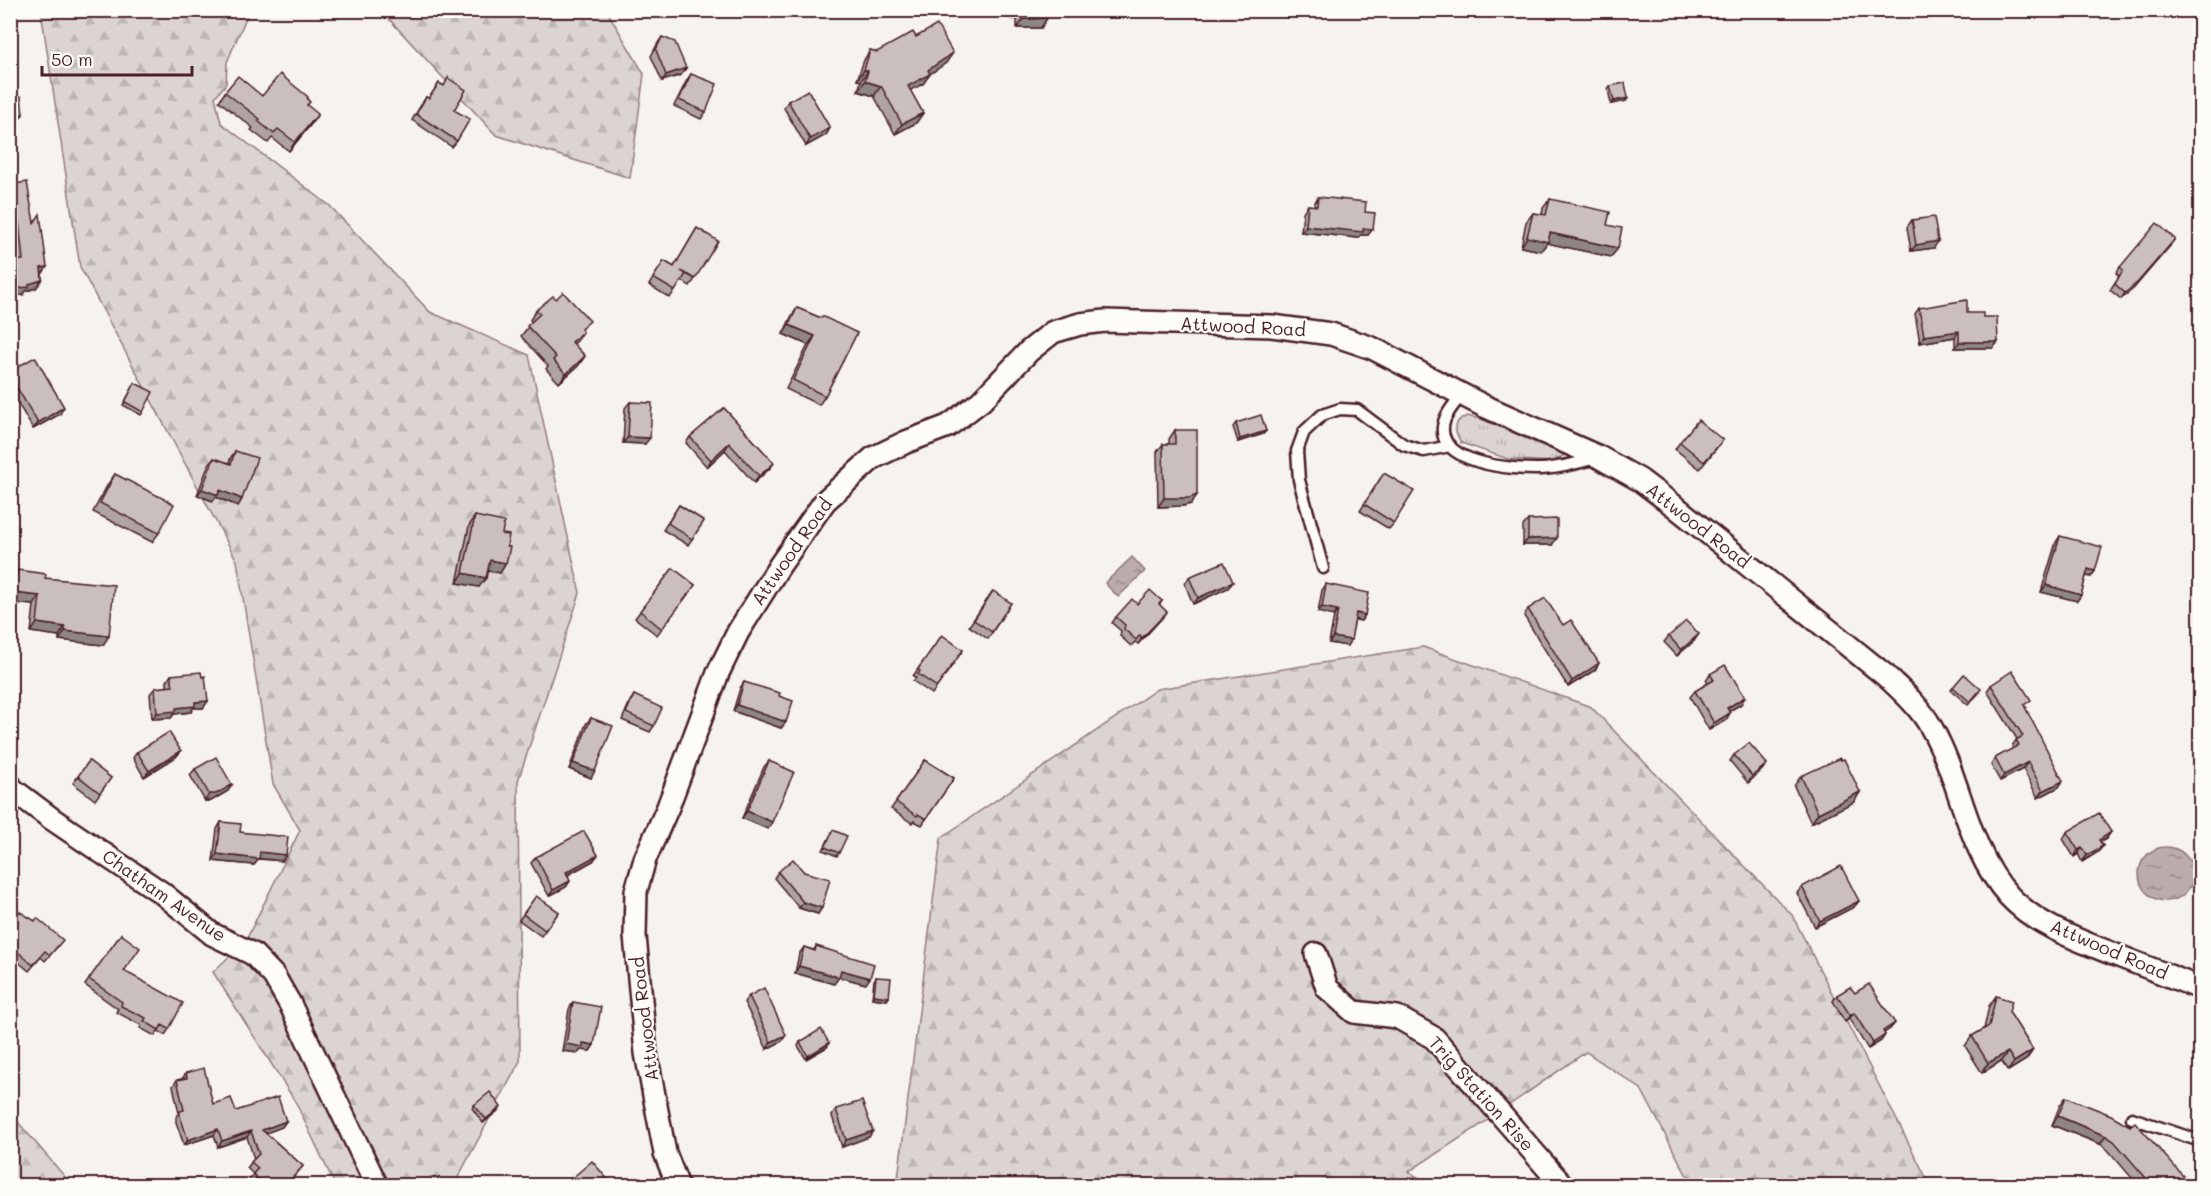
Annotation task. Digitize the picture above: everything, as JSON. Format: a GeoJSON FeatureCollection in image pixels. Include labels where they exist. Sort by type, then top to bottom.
{"type":"FeatureCollection","features":[{"type":"Feature","properties":{"kind":"street","name":"Attwood Road"},"geometry":{"type":"LineString","coordinates":[[678,1185],[665,1153],[646,1053],[635,936],[636,891],[645,859],[668,807],[718,673],[738,633],[774,574],[825,501],[873,458],[948,426],[981,401],[1029,351],[1053,332],[1080,324],[1106,321],[1250,324],[1314,331],[1349,339],[1372,348],[1505,416],[1599,457],[1640,480],[1671,502],[1886,676],[1914,703],[1924,716],[1941,748],[1986,865],[2005,891],[2025,910],[2062,934],[2200,988]]}},
{"type":"Feature","properties":{"kind":"street","name":"Chatham Avenue"},"geometry":{"type":"LineString","coordinates":[[10,785],[12,789],[52,819],[162,893],[212,934],[253,954],[274,976],[290,1004],[377,1185]]}},
{"type":"Feature","properties":{"kind":"street","name":"Trig Station Rise"},"geometry":{"type":"LineString","coordinates":[[1316,954],[1327,988],[1354,1012],[1397,1017],[1434,1038],[1563,1185]]}},
{"type":"Feature","properties":{"kind":"lane"},"geometry":{"type":"LineString","coordinates":[[1462,394],[1448,413],[1443,426],[1450,446],[1455,451],[1485,463],[1526,469],[1556,467],[1599,457]]}},
{"type":"Feature","properties":{"kind":"lane"},"geometry":{"type":"LineString","coordinates":[[1323,568],[1299,480],[1297,451],[1304,432],[1322,415],[1341,409],[1357,410],[1404,445],[1425,451],[1450,446]]}},
{"type":"Feature","properties":{"kind":"lane"},"geometry":{"type":"LineString","coordinates":[[2132,1118],[2200,1141]]}},
{"type":"Feature","properties":{"kind":"green space"},"geometry":{"type":"Polygon","coordinates":[[[41,11],[249,11],[227,62],[226,84],[215,97],[221,123],[329,205],[430,312],[529,355],[580,593],[518,781],[520,1061],[454,1185],[335,1185],[295,1101],[213,972],[246,940],[300,830],[273,784],[237,561],[80,267],[41,11]]]}},
{"type":"Feature","properties":{"kind":"green space"},"geometry":{"type":"Polygon","coordinates":[[[359,11],[607,11],[644,74],[630,178],[496,135],[388,18],[359,11]]]}},
{"type":"Feature","properties":{"kind":"green space"},"geometry":{"type":"Polygon","coordinates":[[[1467,416],[1481,419],[1565,455],[1551,462],[1508,459],[1461,443],[1455,430],[1458,421],[1467,416]]]}},
{"type":"Feature","properties":{"kind":"green space"},"geometry":{"type":"Polygon","coordinates":[[[1423,647],[1591,707],[1792,915],[1930,1185],[1700,1185],[1686,1174],[1641,1089],[1586,1052],[1408,1172],[1433,1185],[897,1186],[941,838],[1157,689],[1423,647]]]}},
{"type":"Feature","properties":{"kind":"green space"},"geometry":{"type":"Polygon","coordinates":[[[11,1114],[72,1185],[11,1185],[11,1114]]]}},
{"type":"Feature","properties":{"kind":"water"},"geometry":{"type":"Polygon","coordinates":[[[1132,557],[1145,571],[1118,597],[1105,583],[1132,557]]]}},
{"type":"Feature","properties":{"kind":"water"},"geometry":{"type":"Polygon","coordinates":[[[2166,847],[2176,849],[2185,855],[2191,864],[2193,874],[2191,884],[2185,893],[2176,899],[2166,901],[2156,899],[2147,893],[2141,884],[2139,874],[2141,864],[2147,855],[2156,849],[2166,847]]]}},
{"type":"Feature","properties":{"kind":"building"},"geometry":{"type":"Polygon","coordinates":[[[1024,10],[1047,10],[1047,18],[1024,19],[1024,10]]]}},
{"type":"Feature","properties":{"kind":"building"},"geometry":{"type":"Polygon","coordinates":[[[937,25],[953,53],[928,70],[930,74],[908,86],[923,113],[902,124],[881,86],[865,81],[868,71],[864,70],[870,50],[877,52],[913,32],[916,37],[937,25]]]}},
{"type":"Feature","properties":{"kind":"building"},"geometry":{"type":"Polygon","coordinates":[[[662,37],[675,42],[686,68],[666,75],[656,50],[662,37]]]}},
{"type":"Feature","properties":{"kind":"building"},"geometry":{"type":"Polygon","coordinates":[[[280,74],[308,97],[310,102],[307,105],[318,114],[295,142],[278,129],[274,134],[258,121],[260,119],[225,92],[238,76],[262,96],[280,74]]]}},
{"type":"Feature","properties":{"kind":"building"},"geometry":{"type":"Polygon","coordinates":[[[691,74],[717,84],[706,112],[679,100],[691,74]]]}},
{"type":"Feature","properties":{"kind":"building"},"geometry":{"type":"Polygon","coordinates":[[[448,78],[466,90],[454,110],[470,119],[457,141],[416,114],[426,97],[429,98],[439,83],[444,86],[448,78]]]}},
{"type":"Feature","properties":{"kind":"building"},"geometry":{"type":"Polygon","coordinates":[[[1625,83],[1628,98],[1614,101],[1610,86],[1625,83]]]}},
{"type":"Feature","properties":{"kind":"building"},"geometry":{"type":"Polygon","coordinates":[[[808,90],[830,128],[810,139],[788,101],[808,90]]]}},
{"type":"Feature","properties":{"kind":"building"},"geometry":{"type":"Polygon","coordinates":[[[21,96],[23,114],[10,115],[10,97],[21,96]]]}},
{"type":"Feature","properties":{"kind":"building"},"geometry":{"type":"Polygon","coordinates":[[[27,182],[34,223],[40,214],[47,267],[41,268],[42,280],[29,284],[29,287],[10,289],[10,261],[23,260],[19,222],[10,223],[10,202],[16,201],[14,184],[27,182]]]}},
{"type":"Feature","properties":{"kind":"building"},"geometry":{"type":"Polygon","coordinates":[[[1318,197],[1366,202],[1365,212],[1375,213],[1373,229],[1363,228],[1363,232],[1306,226],[1308,205],[1317,206],[1318,197]]]}},
{"type":"Feature","properties":{"kind":"building"},"geometry":{"type":"Polygon","coordinates":[[[1550,199],[1610,212],[1607,225],[1622,228],[1618,248],[1550,233],[1548,242],[1527,237],[1533,213],[1546,215],[1550,199]]]}},
{"type":"Feature","properties":{"kind":"building"},"geometry":{"type":"Polygon","coordinates":[[[1934,217],[1938,241],[1916,245],[1912,220],[1934,217]]]}},
{"type":"Feature","properties":{"kind":"building"},"geometry":{"type":"Polygon","coordinates":[[[2157,223],[2175,239],[2138,282],[2125,293],[2115,284],[2123,270],[2120,267],[2157,223]]]}},
{"type":"Feature","properties":{"kind":"building"},"geometry":{"type":"Polygon","coordinates":[[[697,228],[718,241],[695,279],[681,271],[686,274],[675,291],[653,278],[664,261],[674,267],[697,228]]]}},
{"type":"Feature","properties":{"kind":"building"},"geometry":{"type":"Polygon","coordinates":[[[563,292],[590,321],[581,329],[583,332],[572,342],[585,356],[566,374],[553,360],[556,357],[527,326],[540,314],[536,310],[553,296],[556,299],[563,292]]]}},
{"type":"Feature","properties":{"kind":"building"},"geometry":{"type":"Polygon","coordinates":[[[1967,300],[1967,313],[1983,313],[1983,317],[1997,317],[1998,342],[1959,342],[1959,331],[1924,336],[1919,308],[1967,300]]]}},
{"type":"Feature","properties":{"kind":"building"},"geometry":{"type":"Polygon","coordinates":[[[797,308],[821,318],[822,316],[857,333],[825,396],[793,380],[815,336],[789,325],[797,308]]]}},
{"type":"Feature","properties":{"kind":"building"},"geometry":{"type":"Polygon","coordinates":[[[35,357],[64,407],[38,423],[10,376],[10,371],[35,357]]]}},
{"type":"Feature","properties":{"kind":"building"},"geometry":{"type":"Polygon","coordinates":[[[135,383],[153,392],[143,412],[125,402],[135,383]]]}},
{"type":"Feature","properties":{"kind":"building"},"geometry":{"type":"Polygon","coordinates":[[[630,402],[652,403],[650,438],[628,437],[630,402]]]}},
{"type":"Feature","properties":{"kind":"building"},"geometry":{"type":"Polygon","coordinates":[[[724,408],[774,463],[759,476],[729,443],[711,460],[690,437],[724,408]]]}},
{"type":"Feature","properties":{"kind":"building"},"geometry":{"type":"Polygon","coordinates":[[[1261,415],[1266,431],[1240,439],[1236,423],[1261,415]]]}},
{"type":"Feature","properties":{"kind":"building"},"geometry":{"type":"Polygon","coordinates":[[[1698,420],[1723,440],[1704,462],[1680,442],[1698,420]]]}},
{"type":"Feature","properties":{"kind":"building"},"geometry":{"type":"Polygon","coordinates":[[[1175,430],[1197,430],[1197,495],[1189,498],[1164,498],[1163,444],[1175,444],[1175,430]]]}},
{"type":"Feature","properties":{"kind":"building"},"geometry":{"type":"Polygon","coordinates":[[[235,451],[257,458],[242,499],[220,490],[218,495],[202,489],[214,458],[231,464],[235,451]]]}},
{"type":"Feature","properties":{"kind":"building"},"geometry":{"type":"Polygon","coordinates":[[[1384,473],[1414,491],[1394,523],[1364,504],[1384,473]]]}},
{"type":"Feature","properties":{"kind":"building"},"geometry":{"type":"Polygon","coordinates":[[[115,474],[174,504],[159,533],[100,503],[115,474]]]}},
{"type":"Feature","properties":{"kind":"building"},"geometry":{"type":"Polygon","coordinates":[[[679,505],[704,521],[692,539],[668,523],[679,505]]]}},
{"type":"Feature","properties":{"kind":"building"},"geometry":{"type":"Polygon","coordinates":[[[475,516],[504,522],[502,534],[509,535],[507,546],[510,547],[506,563],[490,560],[486,578],[463,573],[475,516]]]}},
{"type":"Feature","properties":{"kind":"building"},"geometry":{"type":"Polygon","coordinates":[[[1557,519],[1557,538],[1528,539],[1528,520],[1557,519]]]}},
{"type":"Feature","properties":{"kind":"building"},"geometry":{"type":"Polygon","coordinates":[[[2060,536],[2102,547],[2095,571],[2088,569],[2081,595],[2046,585],[2060,536]]]}},
{"type":"Feature","properties":{"kind":"building"},"geometry":{"type":"Polygon","coordinates":[[[1224,562],[1233,582],[1198,598],[1189,577],[1224,562]]]}},
{"type":"Feature","properties":{"kind":"building"},"geometry":{"type":"Polygon","coordinates":[[[673,568],[695,585],[662,629],[640,611],[673,568]]]}},
{"type":"Feature","properties":{"kind":"building"},"geometry":{"type":"Polygon","coordinates":[[[17,570],[46,574],[45,578],[114,585],[109,636],[65,631],[65,627],[37,623],[40,596],[14,593],[17,570]]]}},
{"type":"Feature","properties":{"kind":"building"},"geometry":{"type":"Polygon","coordinates":[[[1326,584],[1369,593],[1365,615],[1356,613],[1351,640],[1333,637],[1338,610],[1322,607],[1326,584]]]}},
{"type":"Feature","properties":{"kind":"building"},"geometry":{"type":"Polygon","coordinates":[[[1150,590],[1162,601],[1159,604],[1167,612],[1142,638],[1140,635],[1136,640],[1124,629],[1125,625],[1116,617],[1132,599],[1137,604],[1150,590]]]}},
{"type":"Feature","properties":{"kind":"building"},"geometry":{"type":"Polygon","coordinates":[[[993,591],[1011,603],[992,632],[974,620],[993,591]]]}},
{"type":"Feature","properties":{"kind":"building"},"geometry":{"type":"Polygon","coordinates":[[[1545,598],[1563,625],[1571,620],[1599,663],[1572,681],[1528,609],[1545,598]]]}},
{"type":"Feature","properties":{"kind":"building"},"geometry":{"type":"Polygon","coordinates":[[[1686,621],[1699,634],[1681,650],[1669,636],[1686,621]]]}},
{"type":"Feature","properties":{"kind":"building"},"geometry":{"type":"Polygon","coordinates":[[[942,635],[963,650],[937,687],[918,674],[920,671],[918,669],[942,635]]]}},
{"type":"Feature","properties":{"kind":"building"},"geometry":{"type":"Polygon","coordinates":[[[1725,665],[1745,697],[1727,708],[1730,713],[1714,723],[1695,691],[1714,680],[1710,674],[1725,665]]]}},
{"type":"Feature","properties":{"kind":"building"},"geometry":{"type":"Polygon","coordinates":[[[2012,671],[2031,700],[2024,705],[2063,781],[2043,791],[2028,762],[2004,775],[1995,758],[2019,745],[2016,740],[2023,736],[1991,685],[2012,671]]]}},
{"type":"Feature","properties":{"kind":"building"},"geometry":{"type":"Polygon","coordinates":[[[201,672],[202,677],[205,676],[208,701],[195,702],[195,706],[176,708],[176,711],[157,713],[155,688],[173,686],[171,675],[201,672]]]}},
{"type":"Feature","properties":{"kind":"building"},"geometry":{"type":"Polygon","coordinates":[[[1964,674],[1981,689],[1970,702],[1953,687],[1964,674]]]}},
{"type":"Feature","properties":{"kind":"building"},"geometry":{"type":"Polygon","coordinates":[[[744,682],[780,693],[779,696],[793,701],[786,722],[737,705],[744,682]]]}},
{"type":"Feature","properties":{"kind":"building"},"geometry":{"type":"Polygon","coordinates":[[[634,695],[662,708],[654,726],[626,713],[634,695]]]}},
{"type":"Feature","properties":{"kind":"building"},"geometry":{"type":"Polygon","coordinates":[[[591,718],[613,726],[595,771],[573,763],[591,718]]]}},
{"type":"Feature","properties":{"kind":"building"},"geometry":{"type":"Polygon","coordinates":[[[169,732],[181,751],[149,771],[137,752],[169,732]]]}},
{"type":"Feature","properties":{"kind":"building"},"geometry":{"type":"Polygon","coordinates":[[[1749,743],[1767,764],[1752,776],[1734,755],[1749,743]]]}},
{"type":"Feature","properties":{"kind":"building"},"geometry":{"type":"Polygon","coordinates":[[[216,757],[232,785],[216,794],[209,794],[195,769],[216,757]]]}},
{"type":"Feature","properties":{"kind":"building"},"geometry":{"type":"Polygon","coordinates":[[[1840,758],[1844,759],[1860,792],[1818,813],[1801,776],[1840,758]]]}},
{"type":"Feature","properties":{"kind":"building"},"geometry":{"type":"Polygon","coordinates":[[[925,760],[954,778],[926,819],[918,814],[917,816],[896,802],[925,760]]]}},
{"type":"Feature","properties":{"kind":"building"},"geometry":{"type":"Polygon","coordinates":[[[89,761],[111,778],[100,793],[78,776],[89,761]]]}},
{"type":"Feature","properties":{"kind":"building"},"geometry":{"type":"Polygon","coordinates":[[[769,761],[794,772],[772,822],[747,811],[769,761]]]}},
{"type":"Feature","properties":{"kind":"building"},"geometry":{"type":"Polygon","coordinates":[[[2099,813],[2111,832],[2099,840],[2103,846],[2087,855],[2082,848],[2078,850],[2067,832],[2099,813]]]}},
{"type":"Feature","properties":{"kind":"building"},"geometry":{"type":"Polygon","coordinates":[[[221,822],[241,824],[240,832],[288,837],[286,855],[260,852],[259,859],[217,854],[221,822]]]}},
{"type":"Feature","properties":{"kind":"building"},"geometry":{"type":"Polygon","coordinates":[[[833,830],[847,836],[839,853],[825,847],[833,830]]]}},
{"type":"Feature","properties":{"kind":"building"},"geometry":{"type":"Polygon","coordinates":[[[584,831],[598,855],[566,872],[570,881],[553,890],[536,857],[584,831]]]}},
{"type":"Feature","properties":{"kind":"building"},"geometry":{"type":"Polygon","coordinates":[[[793,859],[804,872],[830,879],[822,908],[803,902],[778,872],[793,859]]]}},
{"type":"Feature","properties":{"kind":"building"},"geometry":{"type":"Polygon","coordinates":[[[1841,866],[1859,901],[1820,921],[1802,887],[1841,866]]]}},
{"type":"Feature","properties":{"kind":"building"},"geometry":{"type":"Polygon","coordinates":[[[536,896],[559,912],[545,930],[523,914],[536,896]]]}},
{"type":"Feature","properties":{"kind":"building"},"geometry":{"type":"Polygon","coordinates":[[[10,906],[35,921],[37,918],[63,940],[50,955],[45,951],[33,965],[10,945],[10,906]]]}},
{"type":"Feature","properties":{"kind":"building"},"geometry":{"type":"Polygon","coordinates":[[[121,934],[140,948],[124,971],[183,1003],[169,1029],[162,1025],[159,1030],[144,1021],[146,1018],[121,1006],[122,1002],[89,979],[121,934]]]}},
{"type":"Feature","properties":{"kind":"building"},"geometry":{"type":"Polygon","coordinates":[[[816,946],[874,964],[870,978],[841,970],[839,977],[799,966],[804,947],[815,951],[816,946]]]}},
{"type":"Feature","properties":{"kind":"building"},"geometry":{"type":"Polygon","coordinates":[[[876,977],[891,978],[889,997],[874,995],[876,977]]]}},
{"type":"Feature","properties":{"kind":"building"},"geometry":{"type":"Polygon","coordinates":[[[1869,984],[1895,1023],[1883,1031],[1885,1035],[1873,1043],[1854,1013],[1850,1015],[1837,995],[1850,987],[1855,993],[1869,984]]]}},
{"type":"Feature","properties":{"kind":"building"},"geometry":{"type":"Polygon","coordinates":[[[764,988],[786,1035],[771,1042],[749,996],[764,988]]]}},
{"type":"Feature","properties":{"kind":"building"},"geometry":{"type":"Polygon","coordinates":[[[1996,996],[2012,1001],[2009,1012],[2033,1050],[2014,1062],[2008,1052],[1988,1063],[1972,1036],[1989,1026],[1996,996]]]}},
{"type":"Feature","properties":{"kind":"building"},"geometry":{"type":"Polygon","coordinates":[[[573,1002],[601,1007],[594,1045],[583,1043],[583,1047],[566,1044],[573,1002]]]}},
{"type":"Feature","properties":{"kind":"building"},"geometry":{"type":"Polygon","coordinates":[[[821,1029],[829,1043],[808,1056],[800,1042],[821,1029]]]}},
{"type":"Feature","properties":{"kind":"building"},"geometry":{"type":"Polygon","coordinates":[[[204,1068],[213,1104],[231,1098],[236,1111],[278,1097],[286,1121],[262,1130],[303,1166],[286,1185],[251,1185],[257,1178],[253,1174],[258,1168],[251,1162],[259,1154],[251,1131],[222,1141],[218,1129],[188,1140],[180,1116],[180,1111],[184,1110],[177,1080],[187,1078],[186,1073],[204,1068]]]}},
{"type":"Feature","properties":{"kind":"building"},"geometry":{"type":"Polygon","coordinates":[[[490,1092],[501,1107],[486,1119],[474,1105],[490,1092]]]}},
{"type":"Feature","properties":{"kind":"building"},"geometry":{"type":"Polygon","coordinates":[[[2066,1097],[2111,1115],[2130,1126],[2135,1122],[2191,1185],[2152,1185],[2114,1141],[2058,1116],[2066,1097]]]}},
{"type":"Feature","properties":{"kind":"building"},"geometry":{"type":"Polygon","coordinates":[[[862,1101],[873,1131],[846,1140],[836,1109],[862,1101]]]}},
{"type":"Feature","properties":{"kind":"building"},"geometry":{"type":"Polygon","coordinates":[[[592,1161],[609,1181],[604,1185],[564,1185],[592,1161]]]}},
{"type":"Feature","properties":{"kind":"building"},"geometry":{"type":"Polygon","coordinates":[[[1997,1178],[2014,1185],[1994,1185],[1997,1178]]]}}]}
